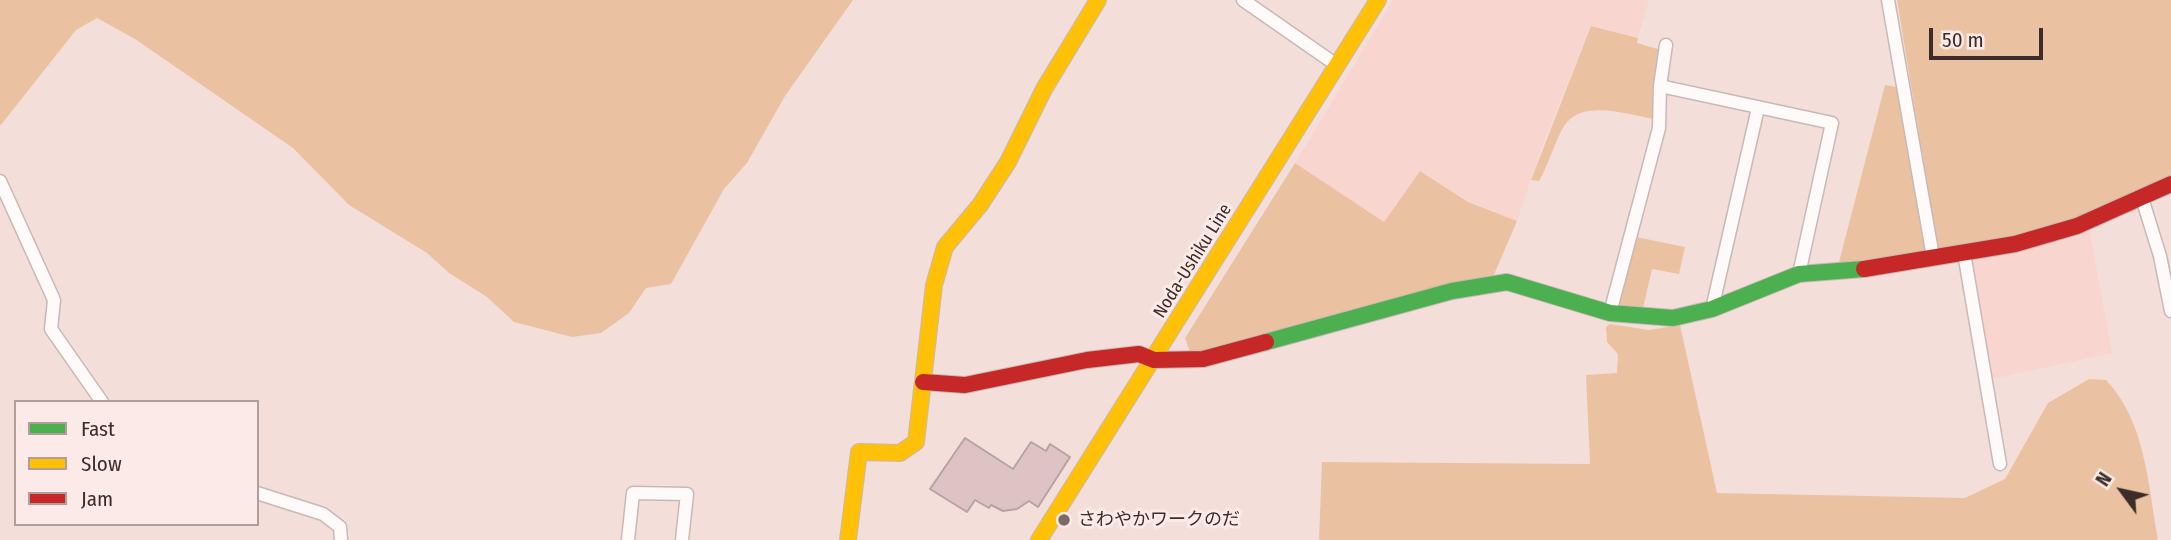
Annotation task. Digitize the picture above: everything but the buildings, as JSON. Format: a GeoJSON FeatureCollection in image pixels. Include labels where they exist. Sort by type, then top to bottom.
{"type":"FeatureCollection","features":[{"type":"Feature","properties":{"kind":"street"},"geometry":{"type":"LineString","coordinates":[[848,540],[859,452],[900,453],[916,442],[934,285],[945,247],[980,205],[1008,162],[1044,89],[1098,0]]}},
{"type":"Feature","properties":{"kind":"street"},"geometry":{"type":"LineString","coordinates":[[1243,0],[1338,66]]}},
{"type":"Feature","properties":{"kind":"street","name":"Noda-Ushiku Line"},"geometry":{"type":"LineString","coordinates":[[1039,540],[1378,0]]}},
{"type":"Feature","properties":{"kind":"street"},"geometry":{"type":"LineString","coordinates":[[1888,0],[1933,257]]}},
{"type":"Feature","properties":{"kind":"street"},"geometry":{"type":"LineString","coordinates":[[1610,313],[1659,128],[1660,86],[1666,45]]}},
{"type":"Feature","properties":{"kind":"street"},"geometry":{"type":"LineString","coordinates":[[1660,86],[1832,123],[1799,274]]}},
{"type":"Feature","properties":{"kind":"street"},"geometry":{"type":"LineString","coordinates":[[1712,309],[1758,108]]}},
{"type":"Feature","properties":{"kind":"street"},"geometry":{"type":"LineString","coordinates":[[0,181],[54,300],[51,329],[101,400]]}},
{"type":"Feature","properties":{"kind":"street"},"geometry":{"type":"LineString","coordinates":[[923,382],[965,385],[1087,360],[1139,354],[1154,360],[1203,359],[1452,291],[1507,282],[1610,313],[1673,318],[1712,309],[1799,274],[1856,270],[2015,244],[2077,226],[2171,184]]}},
{"type":"Feature","properties":{"kind":"street"},"geometry":{"type":"LineString","coordinates":[[2142,198],[2160,257],[2171,311]]}},
{"type":"Feature","properties":{"kind":"street"},"geometry":{"type":"LineString","coordinates":[[1964,253],[2000,464]]}},
{"type":"Feature","properties":{"kind":"street"},"geometry":{"type":"LineString","coordinates":[[628,540],[633,493],[687,494],[682,540]]}},
{"type":"Feature","properties":{"kind":"street"},"geometry":{"type":"LineString","coordinates":[[259,494],[323,514],[340,527],[341,540]]}},
{"type":"Feature","properties":{"kind":"shaded area"},"geometry":{"type":"Polygon","coordinates":[[[0,0],[853,0],[785,96],[747,163],[724,189],[671,284],[646,288],[629,313],[601,333],[572,337],[514,322],[487,297],[449,273],[427,253],[349,205],[293,148],[135,39],[97,18],[76,30],[0,126],[0,0]]]}},
{"type":"Feature","properties":{"kind":"shaded area"},"geometry":{"type":"Polygon","coordinates":[[[1393,0],[1649,0],[1638,38],[1591,26],[1542,146],[1517,221],[1467,201],[1420,171],[1384,222],[1295,163],[1393,0]]]}},
{"type":"Feature","properties":{"kind":"shaded area"},"geometry":{"type":"Polygon","coordinates":[[[1897,0],[2171,0],[2171,178],[2090,214],[2023,234],[1938,251],[1897,0]]]}},
{"type":"Feature","properties":{"kind":"shaded area"},"geometry":{"type":"Polygon","coordinates":[[[1591,26],[1638,38],[1637,43],[1661,50],[1655,119],[1606,110],[1594,110],[1572,117],[1557,139],[1539,181],[1531,180],[1591,26]]]}},
{"type":"Feature","properties":{"kind":"shaded area"},"geometry":{"type":"Polygon","coordinates":[[[1885,85],[1902,88],[1930,252],[1856,265],[1839,262],[1885,85]]]}},
{"type":"Feature","properties":{"kind":"shaded area"},"geometry":{"type":"Polygon","coordinates":[[[1295,163],[1384,222],[1420,171],[1468,202],[1517,221],[1493,277],[1208,352],[1190,352],[1185,338],[1295,163]]]}},
{"type":"Feature","properties":{"kind":"shaded area"},"geometry":{"type":"Polygon","coordinates":[[[2089,228],[2112,353],[1992,379],[1970,258],[2089,228]]]}},
{"type":"Feature","properties":{"kind":"shaded area"},"geometry":{"type":"Polygon","coordinates":[[[1636,237],[1685,247],[1679,274],[1652,269],[1643,308],[1622,307],[1619,302],[1636,237]]]}},
{"type":"Feature","properties":{"kind":"shaded area"},"geometry":{"type":"Polygon","coordinates":[[[1610,324],[1649,330],[1680,325],[1717,493],[1965,498],[2005,479],[2048,403],[2089,379],[2106,380],[2130,415],[2137,435],[2148,476],[2158,540],[1319,540],[1322,462],[1590,464],[1586,375],[1617,373],[1618,354],[1607,342],[1606,327],[1610,324]]]}},
{"type":"Feature","properties":{"kind":"traffic: fast"},"geometry":{"type":"LineString","coordinates":[[1266,342],[1452,291],[1507,282],[1610,313],[1673,318],[1712,309],[1799,274],[1864,269]]}},
{"type":"Feature","properties":{"kind":"traffic: slow"},"geometry":{"type":"LineString","coordinates":[[848,540],[859,452],[900,453],[916,442],[934,285],[945,247],[980,205],[1008,162],[1044,89],[1098,0]]}},
{"type":"Feature","properties":{"kind":"traffic: slow"},"geometry":{"type":"LineString","coordinates":[[1039,540],[1378,0]]}},
{"type":"Feature","properties":{"kind":"traffic: jam"},"geometry":{"type":"LineString","coordinates":[[1864,269],[2015,244],[2077,226],[2171,184]]}},
{"type":"Feature","properties":{"kind":"traffic: jam"},"geometry":{"type":"LineString","coordinates":[[923,382],[965,385],[1087,360],[1139,354],[1154,360],[1203,359],[1266,342]]}},
{"type":"Feature","properties":{"kind":"place","name":"さわやかワークのだ"},"geometry":{"type":"Point","coordinates":[1064,520]}}]}
